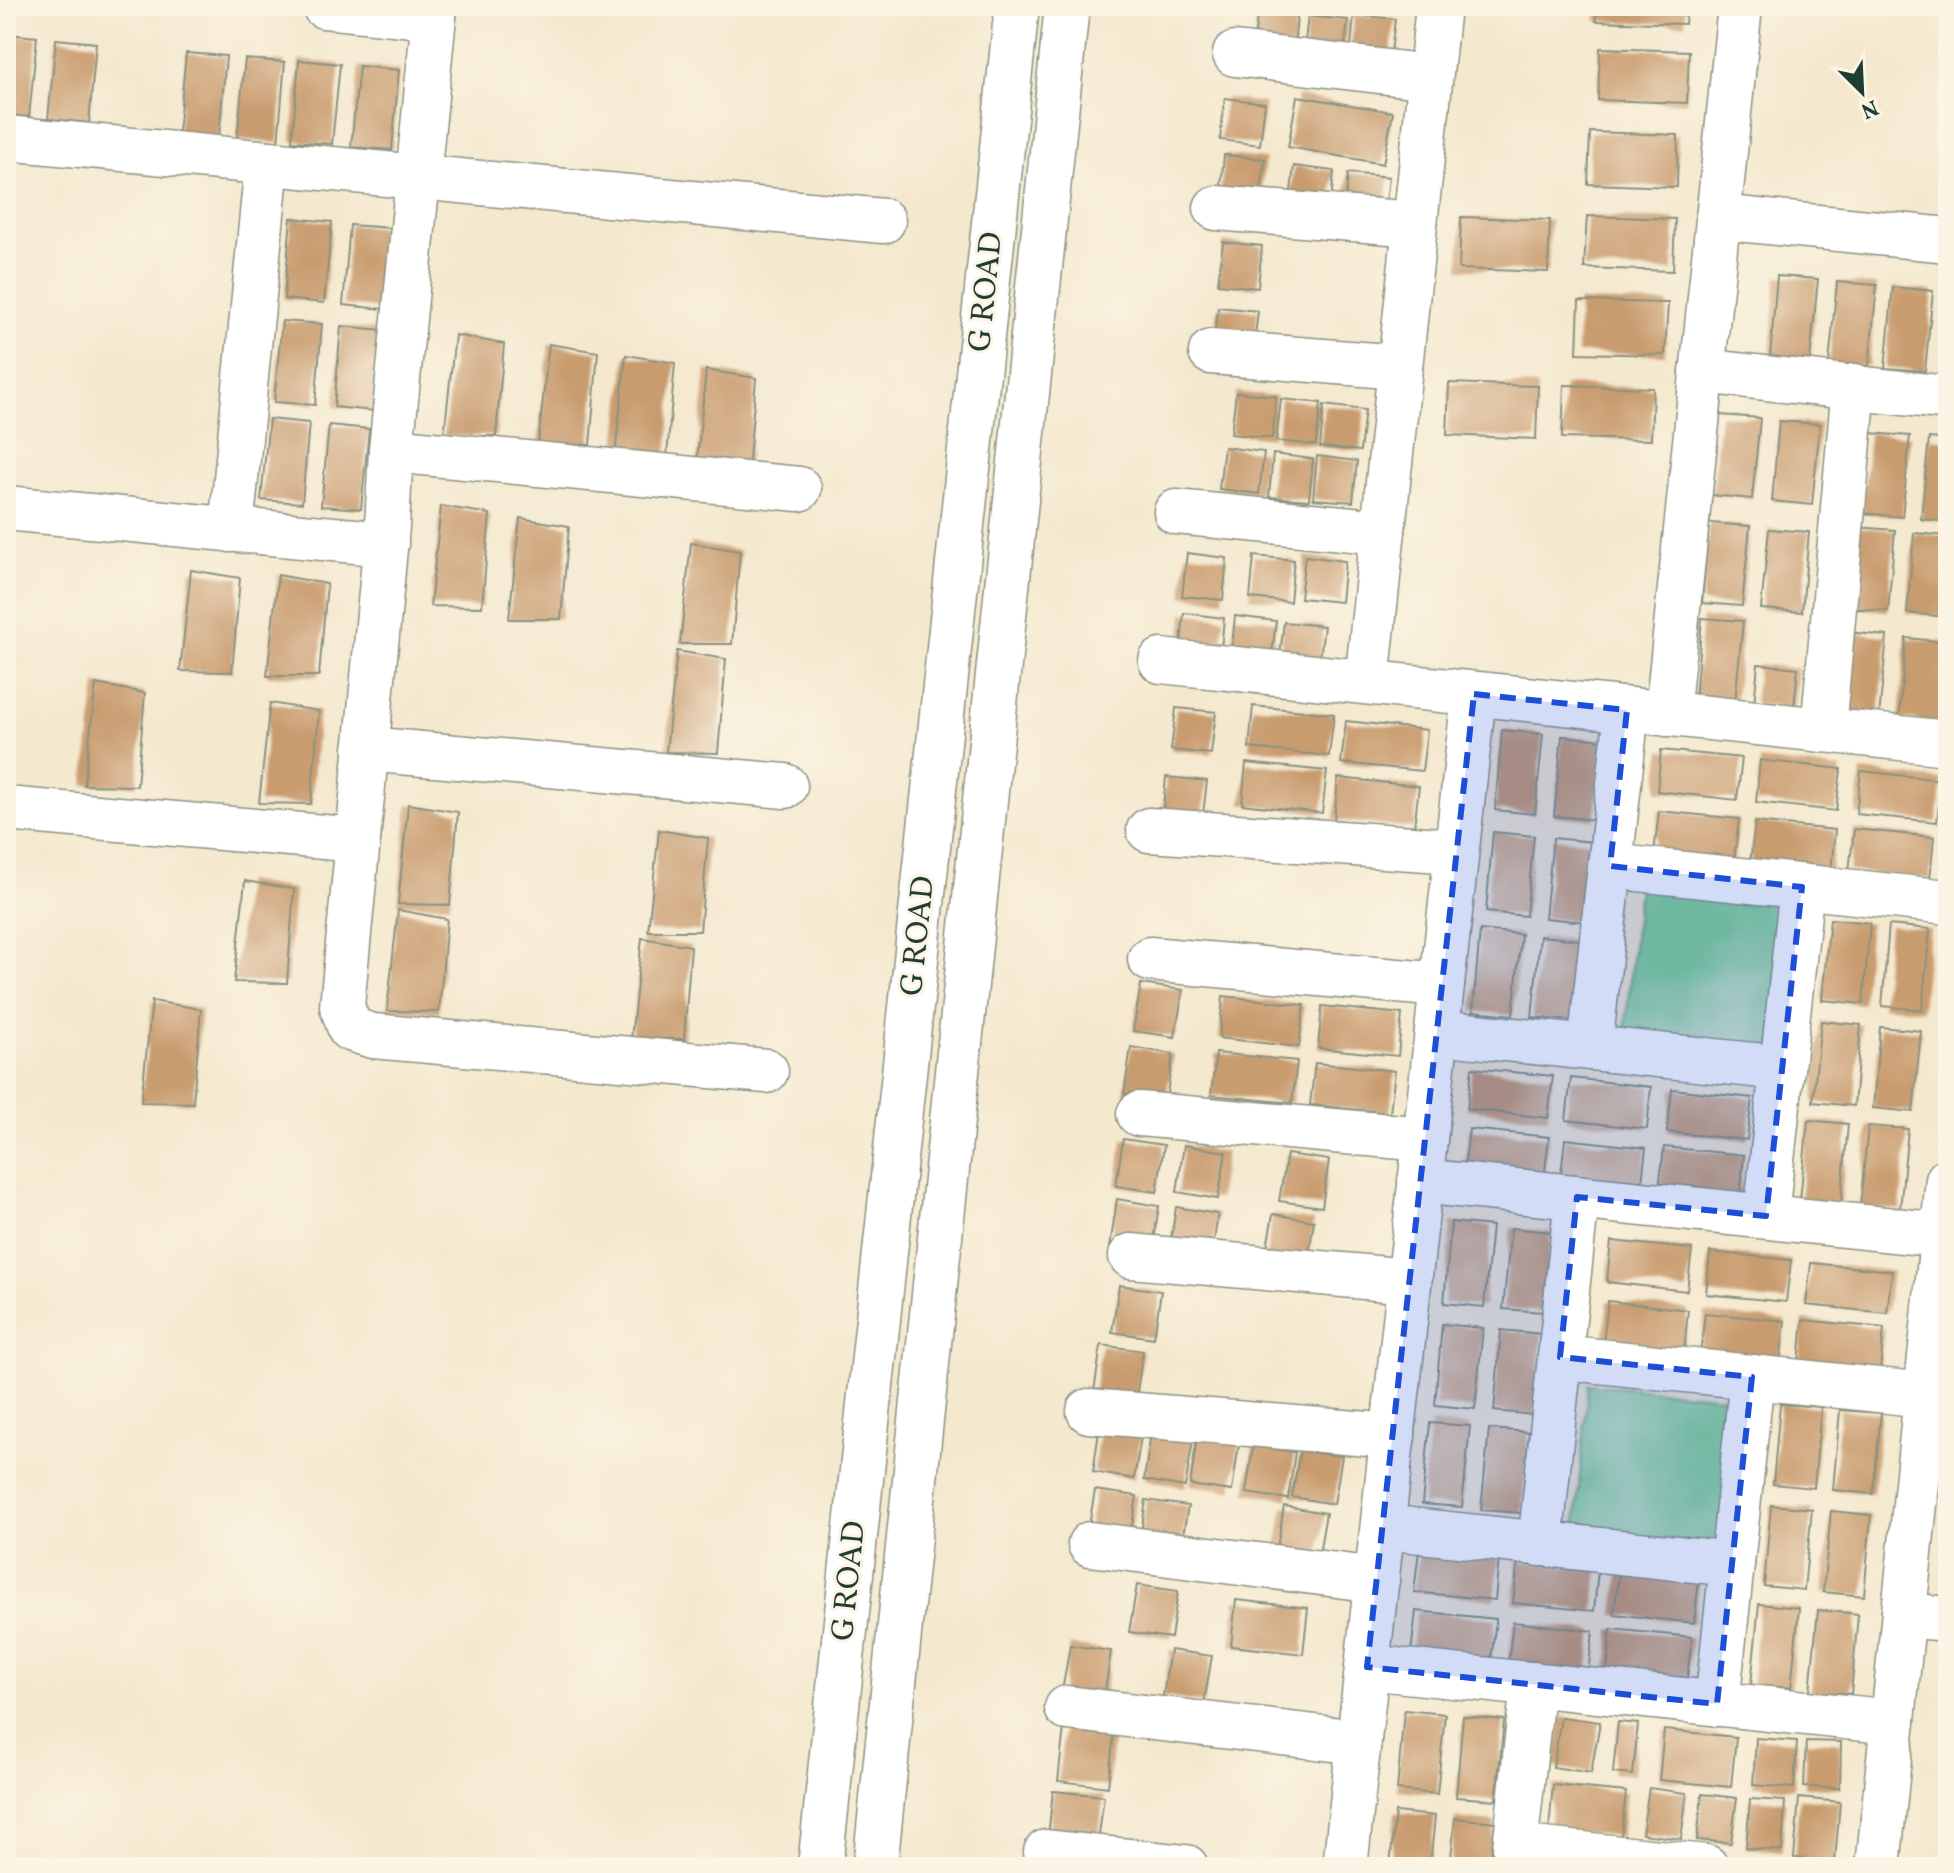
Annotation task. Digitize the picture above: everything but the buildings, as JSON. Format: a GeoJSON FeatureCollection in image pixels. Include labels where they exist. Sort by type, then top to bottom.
{"type":"FeatureCollection","features":[{"type":"Feature","properties":{"kind":"street"},"geometry":{"type":"LineString","coordinates":[[324,6],[435,11],[391,450],[386,544],[342,1006],[350,1029],[373,1036],[766,1071]]}},
{"type":"Feature","properties":{"kind":"street","name":"G ROAD"},"geometry":{"type":"LineString","coordinates":[[820,1867],[1017,6]]}},
{"type":"Feature","properties":{"kind":"street","name":"G ROAD"},"geometry":{"type":"LineString","coordinates":[[875,1867],[1067,6]]}},
{"type":"Feature","properties":{"kind":"street"},"geometry":{"type":"LineString","coordinates":[[1367,682],[1438,6]]}},
{"type":"Feature","properties":{"kind":"street"},"geometry":{"type":"LineString","coordinates":[[1590,1048],[1610,866],[1647,712],[1702,371],[1740,6]]}},
{"type":"Feature","properties":{"kind":"street"},"geometry":{"type":"LineString","coordinates":[[1235,54],[1430,77]]}},
{"type":"Feature","properties":{"kind":"street"},"geometry":{"type":"LineString","coordinates":[[6,138],[883,221]]}},
{"type":"Feature","properties":{"kind":"street"},"geometry":{"type":"LineString","coordinates":[[231,530],[267,163]]}},
{"type":"Feature","properties":{"kind":"street"},"geometry":{"type":"LineString","coordinates":[[1216,208],[1415,224]]}},
{"type":"Feature","properties":{"kind":"street"},"geometry":{"type":"LineString","coordinates":[[1718,217],[1948,240]]}},
{"type":"Feature","properties":{"kind":"street"},"geometry":{"type":"LineString","coordinates":[[1211,352],[1400,367]]}},
{"type":"Feature","properties":{"kind":"street"},"geometry":{"type":"LineString","coordinates":[[1702,371],[1948,398]]}},
{"type":"Feature","properties":{"kind":"street"},"geometry":{"type":"LineString","coordinates":[[1823,730],[1854,386]]}},
{"type":"Feature","properties":{"kind":"street"},"geometry":{"type":"LineString","coordinates":[[391,450],[799,489]]}},
{"type":"Feature","properties":{"kind":"street"},"geometry":{"type":"LineString","coordinates":[[6,508],[386,544]]}},
{"type":"Feature","properties":{"kind":"street"},"geometry":{"type":"LineString","coordinates":[[1176,512],[1383,532]]}},
{"type":"Feature","properties":{"kind":"street"},"geometry":{"type":"LineString","coordinates":[[1161,661],[1948,743]]}},
{"type":"Feature","properties":{"kind":"street"},"geometry":{"type":"LineString","coordinates":[[1345,1867],[1474,694]]}},
{"type":"Feature","properties":{"kind":"street"},"geometry":{"type":"LineString","coordinates":[[366,749],[785,786]]}},
{"type":"Feature","properties":{"kind":"street"},"geometry":{"type":"LineString","coordinates":[[6,809],[358,840]]}},
{"type":"Feature","properties":{"kind":"street"},"geometry":{"type":"LineString","coordinates":[[1149,830],[1456,851]]}},
{"type":"Feature","properties":{"kind":"street"},"geometry":{"type":"LineString","coordinates":[[1610,866],[1948,902]]}},
{"type":"Feature","properties":{"kind":"street"},"geometry":{"type":"LineString","coordinates":[[1766,1216],[1802,887]]}},
{"type":"Feature","properties":{"kind":"street"},"geometry":{"type":"LineString","coordinates":[[1150,959],[1442,985]]}},
{"type":"Feature","properties":{"kind":"street"},"geometry":{"type":"LineString","coordinates":[[1437,1032],[1782,1068]]}},
{"type":"Feature","properties":{"kind":"street"},"geometry":{"type":"LineString","coordinates":[[1139,1114],[1423,1160],[1577,1197],[1766,1216],[1943,1260]]}},
{"type":"Feature","properties":{"kind":"street"},"geometry":{"type":"LineString","coordinates":[[1878,1867],[1926,1395],[1943,1260],[1948,1180]]}},
{"type":"Feature","properties":{"kind":"street"},"geometry":{"type":"LineString","coordinates":[[1540,1544],[1577,1197]]}},
{"type":"Feature","properties":{"kind":"street"},"geometry":{"type":"LineString","coordinates":[[1131,1256],[1409,1281]]}},
{"type":"Feature","properties":{"kind":"street"},"geometry":{"type":"LineString","coordinates":[[1560,1357],[1926,1395]]}},
{"type":"Feature","properties":{"kind":"street"},"geometry":{"type":"LineString","coordinates":[[1717,1704],[1752,1377]]}},
{"type":"Feature","properties":{"kind":"street"},"geometry":{"type":"LineString","coordinates":[[1089,1411],[1393,1436]]}},
{"type":"Feature","properties":{"kind":"street"},"geometry":{"type":"LineString","coordinates":[[1383,1527],[1732,1564]]}},
{"type":"Feature","properties":{"kind":"street"},"geometry":{"type":"LineString","coordinates":[[1090,1544],[1377,1580]]}},
{"type":"Feature","properties":{"kind":"street"},"geometry":{"type":"LineString","coordinates":[[1904,1615],[1948,1619]]}},
{"type":"Feature","properties":{"kind":"street"},"geometry":{"type":"LineString","coordinates":[[1367,1667],[1893,1722]]}},
{"type":"Feature","properties":{"kind":"street"},"geometry":{"type":"LineString","coordinates":[[1533,1684],[1514,1857],[1706,1867]]}},
{"type":"Feature","properties":{"kind":"street"},"geometry":{"type":"LineString","coordinates":[[1067,1708],[1359,1742]]}},
{"type":"Feature","properties":{"kind":"street"},"geometry":{"type":"LineString","coordinates":[[1046,1852],[1186,1867]]}},
{"type":"Feature","properties":{"kind":"highlighted area"},"geometry":{"type":"Polygon","coordinates":[[[1474,694],[1627,710],[1610,866],[1802,887],[1766,1216],[1577,1197],[1560,1357],[1752,1377],[1717,1704],[1367,1667],[1474,694]]]}},
{"type":"Feature","properties":{"kind":"green space"},"geometry":{"type":"Polygon","coordinates":[[[1639,886],[1786,899],[1772,1046],[1625,1033],[1639,886]]]}},
{"type":"Feature","properties":{"kind":"green space"},"geometry":{"type":"Polygon","coordinates":[[[1588,1384],[1735,1398],[1721,1545],[1575,1532],[1588,1384]]]}}]}
